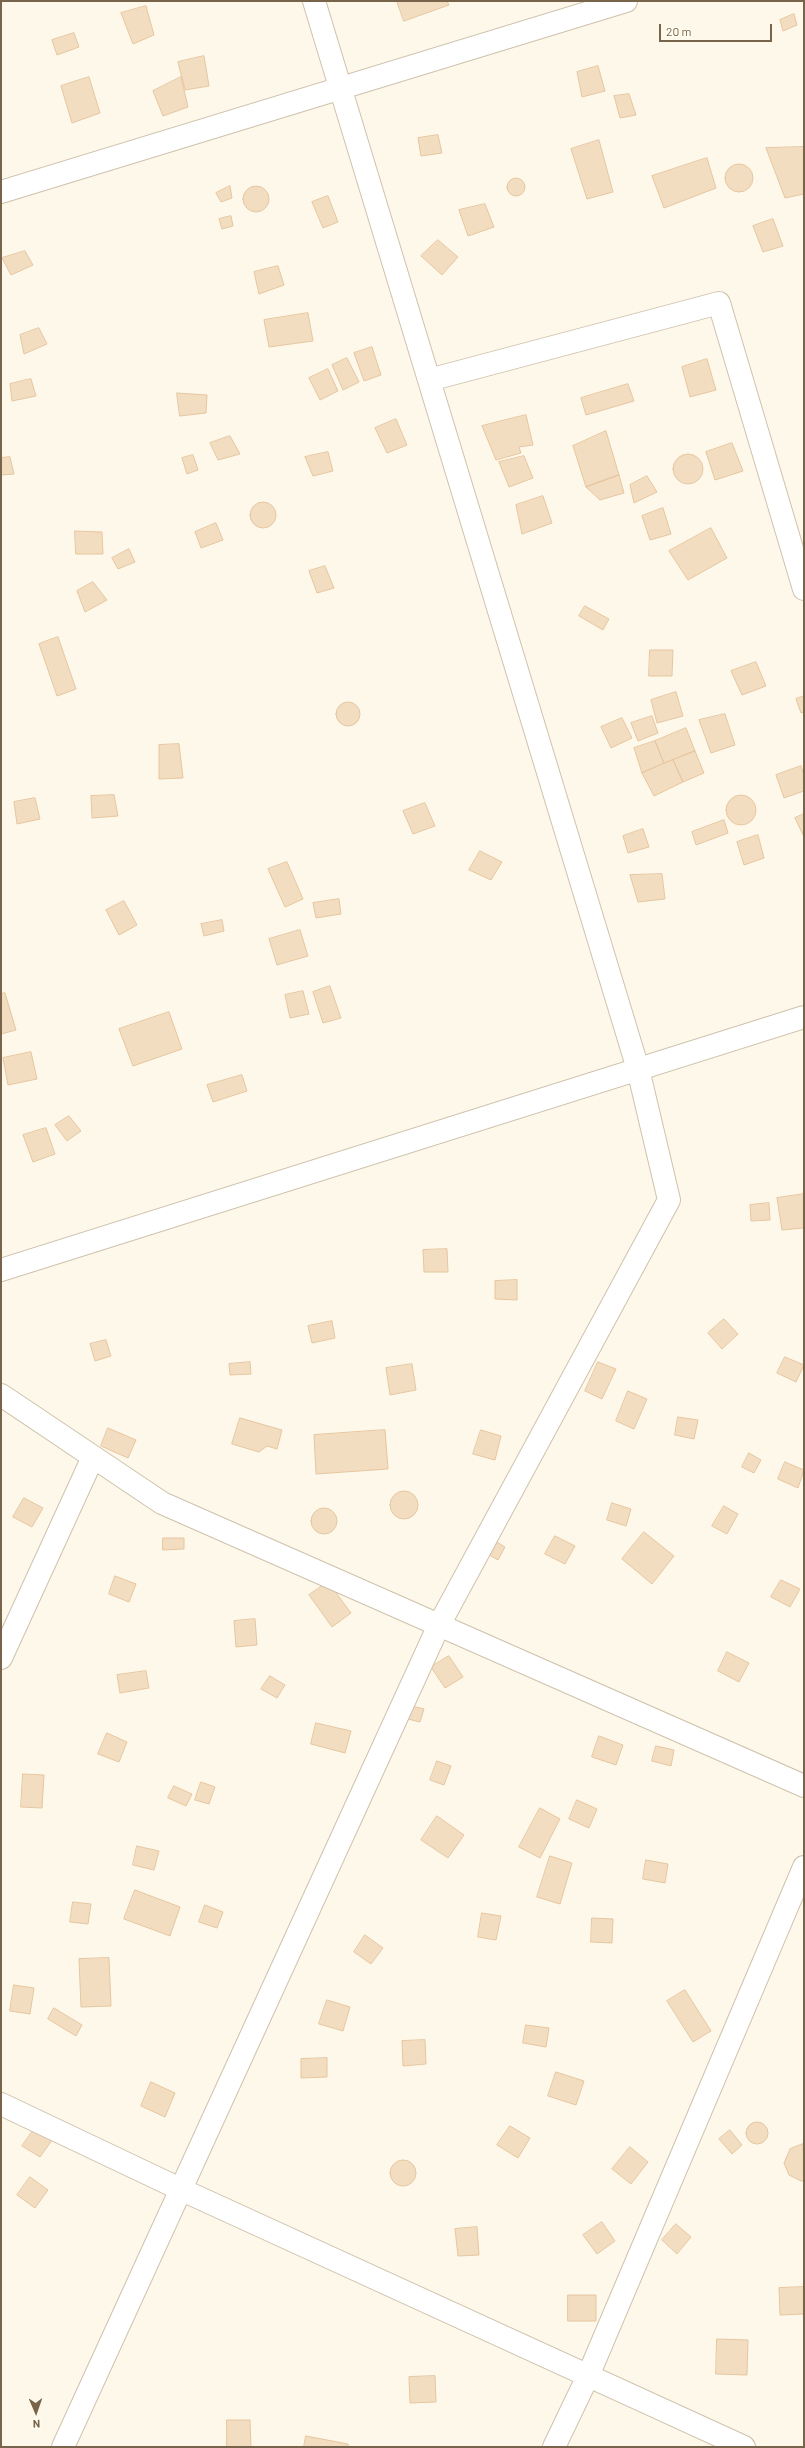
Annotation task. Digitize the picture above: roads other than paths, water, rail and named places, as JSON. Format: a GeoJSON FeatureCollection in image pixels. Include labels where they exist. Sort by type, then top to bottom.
{"type":"FeatureCollection","features":[{"type":"Feature","properties":{"kind":"street"},"geometry":{"type":"LineString","coordinates":[[63,2447],[439,1625],[669,1200],[638,1069],[314,1]]}},
{"type":"Feature","properties":{"kind":"street"},"geometry":{"type":"LineString","coordinates":[[1,192],[626,1]]}},
{"type":"Feature","properties":{"kind":"street"},"geometry":{"type":"LineString","coordinates":[[429,380],[719,303],[804,589]]}},
{"type":"Feature","properties":{"kind":"street"},"geometry":{"type":"LineString","coordinates":[[1,1270],[804,1017]]}},
{"type":"Feature","properties":{"kind":"street"},"geometry":{"type":"LineString","coordinates":[[1,1396],[162,1503],[804,1786]]}},
{"type":"Feature","properties":{"kind":"street"},"geometry":{"type":"LineString","coordinates":[[1,1658],[92,1457]]}},
{"type":"Feature","properties":{"kind":"street"},"geometry":{"type":"LineString","coordinates":[[554,2447],[588,2376],[804,1867]]}},
{"type":"Feature","properties":{"kind":"street"},"geometry":{"type":"LineString","coordinates":[[1,2104],[180,2190],[744,2447]]}}]}
